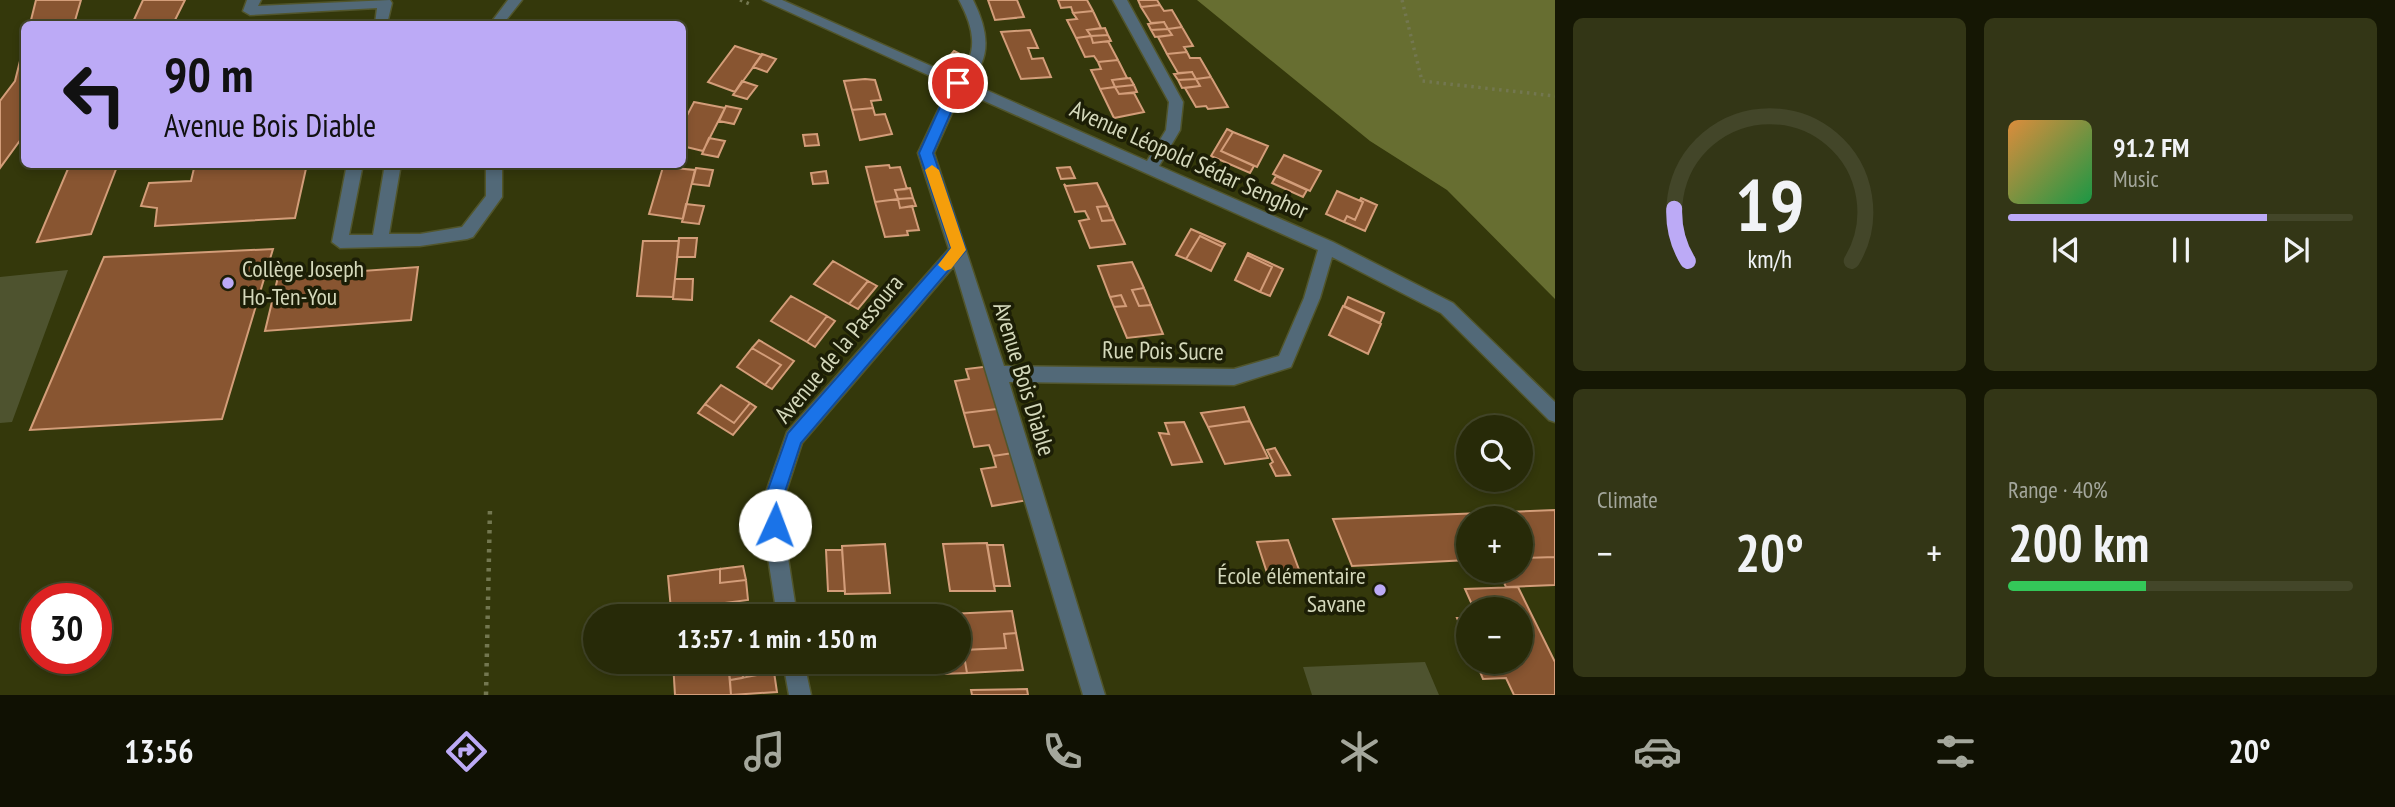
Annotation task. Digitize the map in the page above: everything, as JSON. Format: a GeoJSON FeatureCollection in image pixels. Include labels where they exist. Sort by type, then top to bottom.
{"type":"FeatureCollection","features":[{"type":"Feature","properties":{"kind":"street"},"geometry":{"type":"LineString","coordinates":[[254,0],[250,11],[343,3],[385,4],[382,21]]}},
{"type":"Feature","properties":{"kind":"street"},"geometry":{"type":"LineString","coordinates":[[498,21],[515,0]]}},
{"type":"Feature","properties":{"kind":"street","name":"Avenue Léopold Sédar Senghor"},"geometry":{"type":"LineString","coordinates":[[771,0],[1152,167],[1327,247],[1447,308],[1555,414]]}},
{"type":"Feature","properties":{"kind":"street","name":"Avenue Bois Diable"},"geometry":{"type":"LineString","coordinates":[[966,0],[978,23],[980,52],[969,73],[958,83],[926,153],[998,374],[1094,695]]}},
{"type":"Feature","properties":{"kind":"street"},"geometry":{"type":"LineString","coordinates":[[1120,0],[1176,102],[1173,130],[1152,167]]}},
{"type":"Feature","properties":{"kind":"street"},"geometry":{"type":"LineString","coordinates":[[354,168],[340,243],[420,240],[467,233],[494,197],[494,168]]}},
{"type":"Feature","properties":{"kind":"street"},"geometry":{"type":"LineString","coordinates":[[380,241],[392,168]]}},
{"type":"Feature","properties":{"kind":"street","name":"Rue Pois Sucre"},"geometry":{"type":"LineString","coordinates":[[998,374],[1234,377],[1285,362],[1312,298],[1327,247]]}},
{"type":"Feature","properties":{"kind":"street","name":"Avenue de la Passoura"},"geometry":{"type":"LineString","coordinates":[[785,604],[777,551],[774,498],[794,438],[959,250]]}},
{"type":"Feature","properties":{"kind":"street"},"geometry":{"type":"LineString","coordinates":[[796,674],[800,695]]}},
{"type":"Feature","properties":{"kind":"path"},"geometry":{"type":"LineString","coordinates":[[1402,0],[1422,81],[1555,96]]}},
{"type":"Feature","properties":{"kind":"path"},"geometry":{"type":"LineString","coordinates":[[486,695],[490,508]]}},
{"type":"Feature","properties":{"kind":"green space"},"geometry":{"type":"Polygon","coordinates":[[[1197,0],[1555,0],[1555,299],[1447,190],[1370,141],[1197,0]]]}},
{"type":"Feature","properties":{"kind":"green space"},"geometry":{"type":"Polygon","coordinates":[[[68,270],[12,422],[0,423],[0,277],[68,270]]]}},
{"type":"Feature","properties":{"kind":"green space"},"geometry":{"type":"Polygon","coordinates":[[[1425,662],[1439,695],[1312,695],[1303,667],[1425,662]]]}},
{"type":"Feature","properties":{"kind":"building"},"geometry":{"type":"Polygon","coordinates":[[[36,0],[81,0],[75,21],[31,21],[36,0]]]}},
{"type":"Feature","properties":{"kind":"building"},"geometry":{"type":"Polygon","coordinates":[[[143,0],[185,0],[174,21],[133,21],[143,0]]]}},
{"type":"Feature","properties":{"kind":"building"},"geometry":{"type":"Polygon","coordinates":[[[988,0],[1017,0],[1024,17],[995,20],[988,0]]]}},
{"type":"Feature","properties":{"kind":"building"},"geometry":{"type":"Polygon","coordinates":[[[1058,0],[1087,0],[1093,11],[1073,13],[1071,7],[1061,8],[1058,0]]]}},
{"type":"Feature","properties":{"kind":"building"},"geometry":{"type":"Polygon","coordinates":[[[1138,0],[1157,0],[1160,5],[1141,7],[1138,0]]]}},
{"type":"Feature","properties":{"kind":"building"},"geometry":{"type":"Polygon","coordinates":[[[1160,5],[1164,11],[1172,10],[1182,27],[1168,29],[1164,22],[1151,23],[1141,7],[1160,5]]]}},
{"type":"Feature","properties":{"kind":"building"},"geometry":{"type":"Polygon","coordinates":[[[1093,11],[1101,28],[1087,30],[1091,36],[1076,38],[1067,20],[1077,19],[1073,13],[1093,11]]]}},
{"type":"Feature","properties":{"kind":"building"},"geometry":{"type":"Polygon","coordinates":[[[1164,22],[1168,29],[1151,30],[1148,24],[1164,22]]]}},
{"type":"Feature","properties":{"kind":"building"},"geometry":{"type":"Polygon","coordinates":[[[1182,27],[1193,46],[1184,47],[1187,52],[1167,54],[1158,37],[1172,35],[1168,29],[1182,27]]]}},
{"type":"Feature","properties":{"kind":"building"},"geometry":{"type":"Polygon","coordinates":[[[1105,28],[1108,35],[1091,36],[1087,30],[1105,28]]]}},
{"type":"Feature","properties":{"kind":"building"},"geometry":{"type":"Polygon","coordinates":[[[1168,29],[1172,35],[1155,37],[1151,30],[1168,29]]]}},
{"type":"Feature","properties":{"kind":"building"},"geometry":{"type":"Polygon","coordinates":[[[1030,30],[1038,48],[1028,48],[1032,59],[1043,58],[1051,77],[1021,79],[1001,32],[1030,30]]]}},
{"type":"Feature","properties":{"kind":"building"},"geometry":{"type":"Polygon","coordinates":[[[1108,35],[1111,41],[1093,43],[1091,36],[1108,35]]]}},
{"type":"Feature","properties":{"kind":"building"},"geometry":{"type":"Polygon","coordinates":[[[1091,36],[1093,43],[1108,41],[1118,60],[1098,62],[1094,56],[1085,57],[1076,38],[1091,36]]]}},
{"type":"Feature","properties":{"kind":"building"},"geometry":{"type":"Polygon","coordinates":[[[735,46],[762,55],[735,92],[708,82],[735,46]]]}},
{"type":"Feature","properties":{"kind":"building"},"geometry":{"type":"Polygon","coordinates":[[[954,51],[964,56],[957,64],[947,59],[954,51]]]}},
{"type":"Feature","properties":{"kind":"building"},"geometry":{"type":"Polygon","coordinates":[[[1187,52],[1190,58],[1200,58],[1211,77],[1196,79],[1192,72],[1178,73],[1167,54],[1187,52]]]}},
{"type":"Feature","properties":{"kind":"building"},"geometry":{"type":"Polygon","coordinates":[[[762,54],[776,59],[767,72],[753,67],[762,54]]]}},
{"type":"Feature","properties":{"kind":"building"},"geometry":{"type":"Polygon","coordinates":[[[21,57],[21,139],[0,168],[0,101],[15,81],[21,57]]]}},
{"type":"Feature","properties":{"kind":"building"},"geometry":{"type":"Polygon","coordinates":[[[1118,60],[1127,78],[1112,80],[1115,87],[1100,89],[1091,70],[1101,69],[1098,62],[1118,60]]]}},
{"type":"Feature","properties":{"kind":"building"},"geometry":{"type":"Polygon","coordinates":[[[1192,72],[1196,79],[1178,80],[1174,74],[1192,72]]]}},
{"type":"Feature","properties":{"kind":"building"},"geometry":{"type":"Polygon","coordinates":[[[1211,77],[1228,107],[1196,107],[1185,88],[1200,86],[1196,79],[1211,77]]]}},
{"type":"Feature","properties":{"kind":"building"},"geometry":{"type":"Polygon","coordinates":[[[1130,78],[1134,85],[1115,87],[1112,80],[1130,78]]]}},
{"type":"Feature","properties":{"kind":"building"},"geometry":{"type":"Polygon","coordinates":[[[1196,79],[1200,86],[1182,88],[1178,80],[1196,79]]]}},
{"type":"Feature","properties":{"kind":"building"},"geometry":{"type":"Polygon","coordinates":[[[875,80],[881,100],[871,101],[873,108],[852,110],[844,81],[875,80]]]}},
{"type":"Feature","properties":{"kind":"building"},"geometry":{"type":"Polygon","coordinates":[[[742,81],[757,86],[747,99],[733,95],[742,81]]]}},
{"type":"Feature","properties":{"kind":"building"},"geometry":{"type":"Polygon","coordinates":[[[1134,85],[1137,92],[1119,94],[1115,87],[1134,85]]]}},
{"type":"Feature","properties":{"kind":"building"},"geometry":{"type":"Polygon","coordinates":[[[1115,87],[1119,94],[1134,93],[1144,112],[1114,118],[1100,89],[1115,87]]]}},
{"type":"Feature","properties":{"kind":"building"},"geometry":{"type":"Polygon","coordinates":[[[694,102],[725,108],[703,151],[686,147],[686,117],[694,102]]]}},
{"type":"Feature","properties":{"kind":"building"},"geometry":{"type":"Polygon","coordinates":[[[726,106],[741,109],[734,124],[719,121],[726,106]]]}},
{"type":"Feature","properties":{"kind":"building"},"geometry":{"type":"Polygon","coordinates":[[[873,108],[875,115],[885,114],[892,134],[860,140],[852,110],[873,108]]]}},
{"type":"Feature","properties":{"kind":"building"},"geometry":{"type":"Polygon","coordinates":[[[1227,129],[1233,132],[1221,151],[1254,166],[1250,173],[1211,156],[1227,129]]]}},
{"type":"Feature","properties":{"kind":"building"},"geometry":{"type":"Polygon","coordinates":[[[1233,132],[1268,146],[1257,167],[1221,151],[1233,132]]]}},
{"type":"Feature","properties":{"kind":"building"},"geometry":{"type":"Polygon","coordinates":[[[817,134],[819,145],[805,146],[803,135],[817,134]]]}},
{"type":"Feature","properties":{"kind":"building"},"geometry":{"type":"Polygon","coordinates":[[[709,138],[725,141],[718,157],[702,154],[709,138]]]}},
{"type":"Feature","properties":{"kind":"building"},"geometry":{"type":"Polygon","coordinates":[[[1284,155],[1321,171],[1310,191],[1273,174],[1284,155]]]}},
{"type":"Feature","properties":{"kind":"building"},"geometry":{"type":"Polygon","coordinates":[[[889,165],[890,168],[900,167],[907,189],[895,190],[898,199],[875,202],[866,167],[889,165]]]}},
{"type":"Feature","properties":{"kind":"building"},"geometry":{"type":"Polygon","coordinates":[[[1070,167],[1075,178],[1061,179],[1057,168],[1070,167]]]}},
{"type":"Feature","properties":{"kind":"building"},"geometry":{"type":"Polygon","coordinates":[[[68,168],[116,168],[91,234],[37,242],[68,168]]]}},
{"type":"Feature","properties":{"kind":"building"},"geometry":{"type":"Polygon","coordinates":[[[194,168],[306,168],[295,218],[155,226],[157,208],[141,206],[149,183],[191,181],[194,168]]]}},
{"type":"Feature","properties":{"kind":"building"},"geometry":{"type":"Polygon","coordinates":[[[663,168],[695,170],[683,219],[649,214],[663,168]]]}},
{"type":"Feature","properties":{"kind":"building"},"geometry":{"type":"Polygon","coordinates":[[[696,168],[713,170],[709,186],[692,184],[696,168]]]}},
{"type":"Feature","properties":{"kind":"building"},"geometry":{"type":"Polygon","coordinates":[[[826,171],[828,183],[813,184],[811,173],[826,171]]]}},
{"type":"Feature","properties":{"kind":"building"},"geometry":{"type":"Polygon","coordinates":[[[1276,176],[1307,190],[1303,197],[1272,183],[1276,176]]]}},
{"type":"Feature","properties":{"kind":"building"},"geometry":{"type":"Polygon","coordinates":[[[1097,183],[1108,206],[1097,207],[1102,221],[1114,220],[1125,244],[1090,248],[1079,221],[1089,219],[1085,211],[1075,212],[1064,184],[1097,183]]]}},
{"type":"Feature","properties":{"kind":"building"},"geometry":{"type":"Polygon","coordinates":[[[910,188],[913,198],[898,199],[895,190],[910,188]]]}},
{"type":"Feature","properties":{"kind":"building"},"geometry":{"type":"Polygon","coordinates":[[[1337,191],[1363,202],[1355,220],[1347,216],[1344,222],[1326,214],[1337,191]]]}},
{"type":"Feature","properties":{"kind":"building"},"geometry":{"type":"Polygon","coordinates":[[[913,198],[916,206],[900,208],[898,199],[913,198]]]}},
{"type":"Feature","properties":{"kind":"building"},"geometry":{"type":"Polygon","coordinates":[[[1361,198],[1377,205],[1365,231],[1344,222],[1347,216],[1355,220],[1363,202],[1361,198]]]}},
{"type":"Feature","properties":{"kind":"building"},"geometry":{"type":"Polygon","coordinates":[[[898,199],[900,208],[912,206],[919,230],[907,231],[908,235],[885,237],[875,202],[898,199]]]}},
{"type":"Feature","properties":{"kind":"building"},"geometry":{"type":"Polygon","coordinates":[[[686,204],[704,206],[699,224],[682,222],[686,204]]]}},
{"type":"Feature","properties":{"kind":"building"},"geometry":{"type":"Polygon","coordinates":[[[1108,206],[1114,220],[1102,221],[1097,207],[1108,206]]]}},
{"type":"Feature","properties":{"kind":"building"},"geometry":{"type":"Polygon","coordinates":[[[1191,229],[1225,244],[1223,247],[1200,236],[1186,259],[1176,255],[1191,229]]]}},
{"type":"Feature","properties":{"kind":"building"},"geometry":{"type":"Polygon","coordinates":[[[1200,236],[1223,247],[1211,271],[1186,259],[1200,236]]]}},
{"type":"Feature","properties":{"kind":"building"},"geometry":{"type":"Polygon","coordinates":[[[679,238],[697,238],[695,257],[677,257],[679,238]]]}},
{"type":"Feature","properties":{"kind":"building"},"geometry":{"type":"Polygon","coordinates":[[[643,241],[679,241],[673,297],[637,296],[643,241]]]}},
{"type":"Feature","properties":{"kind":"building"},"geometry":{"type":"Polygon","coordinates":[[[273,249],[222,419],[30,430],[104,257],[273,249]]]}},
{"type":"Feature","properties":{"kind":"building"},"geometry":{"type":"Polygon","coordinates":[[[1248,253],[1283,269],[1270,296],[1260,292],[1272,267],[1247,255],[1248,253]]]}},
{"type":"Feature","properties":{"kind":"building"},"geometry":{"type":"Polygon","coordinates":[[[1247,255],[1272,267],[1260,292],[1235,280],[1247,255]]]}},
{"type":"Feature","properties":{"kind":"building"},"geometry":{"type":"Polygon","coordinates":[[[833,261],[868,281],[849,304],[814,284],[833,261]]]}},
{"type":"Feature","properties":{"kind":"building"},"geometry":{"type":"Polygon","coordinates":[[[1132,262],[1144,288],[1132,290],[1139,306],[1151,305],[1163,334],[1127,338],[1114,307],[1126,306],[1121,295],[1110,297],[1098,266],[1132,262]]]}},
{"type":"Feature","properties":{"kind":"building"},"geometry":{"type":"Polygon","coordinates":[[[418,267],[411,320],[265,331],[278,277],[418,267]]]}},
{"type":"Feature","properties":{"kind":"building"},"geometry":{"type":"Polygon","coordinates":[[[675,279],[693,279],[692,300],[673,299],[675,279]]]}},
{"type":"Feature","properties":{"kind":"building"},"geometry":{"type":"Polygon","coordinates":[[[868,281],[877,286],[858,309],[849,304],[868,281]]]}},
{"type":"Feature","properties":{"kind":"building"},"geometry":{"type":"Polygon","coordinates":[[[1144,288],[1151,305],[1139,306],[1132,290],[1144,288]]]}},
{"type":"Feature","properties":{"kind":"building"},"geometry":{"type":"Polygon","coordinates":[[[1121,295],[1126,306],[1114,307],[1110,297],[1121,295]]]}},
{"type":"Feature","properties":{"kind":"building"},"geometry":{"type":"Polygon","coordinates":[[[791,296],[827,316],[807,342],[771,321],[791,296]]]}},
{"type":"Feature","properties":{"kind":"building"},"geometry":{"type":"Polygon","coordinates":[[[1348,297],[1384,313],[1380,323],[1344,306],[1348,297]]]}},
{"type":"Feature","properties":{"kind":"building"},"geometry":{"type":"Polygon","coordinates":[[[1343,306],[1381,324],[1368,354],[1329,335],[1343,306]]]}},
{"type":"Feature","properties":{"kind":"building"},"geometry":{"type":"Polygon","coordinates":[[[827,316],[835,321],[815,347],[807,342],[827,316]]]}},
{"type":"Feature","properties":{"kind":"building"},"geometry":{"type":"Polygon","coordinates":[[[759,340],[794,361],[772,389],[765,385],[781,365],[752,348],[759,340]]]}},
{"type":"Feature","properties":{"kind":"building"},"geometry":{"type":"Polygon","coordinates":[[[752,348],[781,365],[765,385],[737,367],[752,348]]]}},
{"type":"Feature","properties":{"kind":"building"},"geometry":{"type":"Polygon","coordinates":[[[991,366],[1005,408],[964,413],[955,381],[969,379],[966,369],[991,366]]]}},
{"type":"Feature","properties":{"kind":"building"},"geometry":{"type":"Polygon","coordinates":[[[721,385],[750,403],[734,423],[705,404],[721,385]]]}},
{"type":"Feature","properties":{"kind":"building"},"geometry":{"type":"Polygon","coordinates":[[[750,403],[756,407],[733,435],[698,413],[705,404],[734,423],[750,403]]]}},
{"type":"Feature","properties":{"kind":"building"},"geometry":{"type":"Polygon","coordinates":[[[1244,407],[1250,421],[1208,427],[1201,413],[1244,407]]]}},
{"type":"Feature","properties":{"kind":"building"},"geometry":{"type":"Polygon","coordinates":[[[1005,408],[1019,452],[993,456],[989,445],[974,447],[964,413],[1005,408]]]}},
{"type":"Feature","properties":{"kind":"building"},"geometry":{"type":"Polygon","coordinates":[[[1250,421],[1268,458],[1225,464],[1208,427],[1250,421]]]}},
{"type":"Feature","properties":{"kind":"building"},"geometry":{"type":"Polygon","coordinates":[[[1184,422],[1202,462],[1172,465],[1159,433],[1169,434],[1165,423],[1184,422]]]}},
{"type":"Feature","properties":{"kind":"building"},"geometry":{"type":"Polygon","coordinates":[[[1275,448],[1290,475],[1276,476],[1267,450],[1275,448]]]}},
{"type":"Feature","properties":{"kind":"building"},"geometry":{"type":"Polygon","coordinates":[[[1019,452],[1035,499],[992,506],[981,469],[996,467],[993,456],[1019,452]]]}},
{"type":"Feature","properties":{"kind":"building"},"geometry":{"type":"Polygon","coordinates":[[[1555,510],[1555,557],[1533,558],[1533,511],[1555,510]]]}},
{"type":"Feature","properties":{"kind":"building"},"geometry":{"type":"Polygon","coordinates":[[[1456,514],[1456,561],[1352,566],[1333,519],[1456,514]]]}},
{"type":"Feature","properties":{"kind":"building"},"geometry":{"type":"Polygon","coordinates":[[[1288,540],[1301,575],[1268,576],[1257,542],[1288,540]]]}},
{"type":"Feature","properties":{"kind":"building"},"geometry":{"type":"Polygon","coordinates":[[[987,543],[995,591],[950,591],[943,544],[987,543]]]}},
{"type":"Feature","properties":{"kind":"building"},"geometry":{"type":"Polygon","coordinates":[[[885,544],[890,593],[845,594],[842,546],[885,544]]]}},
{"type":"Feature","properties":{"kind":"building"},"geometry":{"type":"Polygon","coordinates":[[[987,545],[1003,545],[1010,586],[994,586],[987,545]]]}},
{"type":"Feature","properties":{"kind":"building"},"geometry":{"type":"Polygon","coordinates":[[[826,550],[842,550],[845,591],[828,591],[826,550]]]}},
{"type":"Feature","properties":{"kind":"building"},"geometry":{"type":"Polygon","coordinates":[[[1555,557],[1555,585],[1506,587],[1504,583],[1533,583],[1533,558],[1555,557]]]}},
{"type":"Feature","properties":{"kind":"building"},"geometry":{"type":"Polygon","coordinates":[[[743,566],[746,580],[720,583],[720,569],[743,566]]]}},
{"type":"Feature","properties":{"kind":"building"},"geometry":{"type":"Polygon","coordinates":[[[720,569],[720,583],[746,580],[748,600],[717,604],[670,604],[668,576],[720,569]]]}},
{"type":"Feature","properties":{"kind":"building"},"geometry":{"type":"Polygon","coordinates":[[[1518,587],[1523,597],[1469,597],[1465,589],[1518,587]]]}},
{"type":"Feature","properties":{"kind":"building"},"geometry":{"type":"Polygon","coordinates":[[[1012,611],[1016,633],[1004,634],[1006,648],[971,650],[971,613],[1012,611]]]}},
{"type":"Feature","properties":{"kind":"building"},"geometry":{"type":"Polygon","coordinates":[[[1533,617],[1555,662],[1555,695],[1514,695],[1506,678],[1483,679],[1481,674],[1533,674],[1533,617]]]}},
{"type":"Feature","properties":{"kind":"building"},"geometry":{"type":"Polygon","coordinates":[[[1016,633],[1023,670],[971,673],[971,650],[1006,648],[1004,634],[1016,633]]]}},
{"type":"Feature","properties":{"kind":"building"},"geometry":{"type":"Polygon","coordinates":[[[674,674],[729,674],[731,695],[675,695],[674,674]]]}},
{"type":"Feature","properties":{"kind":"building"},"geometry":{"type":"Polygon","coordinates":[[[729,674],[742,674],[743,678],[730,680],[729,674]]]}},
{"type":"Feature","properties":{"kind":"building"},"geometry":{"type":"Polygon","coordinates":[[[774,674],[777,692],[731,695],[730,680],[774,674]]]}},
{"type":"Feature","properties":{"kind":"building"},"geometry":{"type":"Polygon","coordinates":[[[1027,689],[1028,695],[972,695],[971,690],[1027,689]]]}},
{"type":"Feature","properties":{"kind":"slow traffic"},"geometry":{"type":"LineString","coordinates":[[932,170],[959,250],[945,265]]}},
{"type":"Feature","properties":{"kind":"place","name":"Collège Joseph Ho-Ten-You"},"geometry":{"type":"Point","coordinates":[228,283]}},
{"type":"Feature","properties":{"kind":"place","name":"École élémentaire Savane"},"geometry":{"type":"Point","coordinates":[1380,590]}},
{"type":"Feature","properties":{"kind":"route"},"geometry":{"type":"LineString","coordinates":[[775,525],[774,498],[794,438],[959,250],[926,153],[958,83]]}}]}
